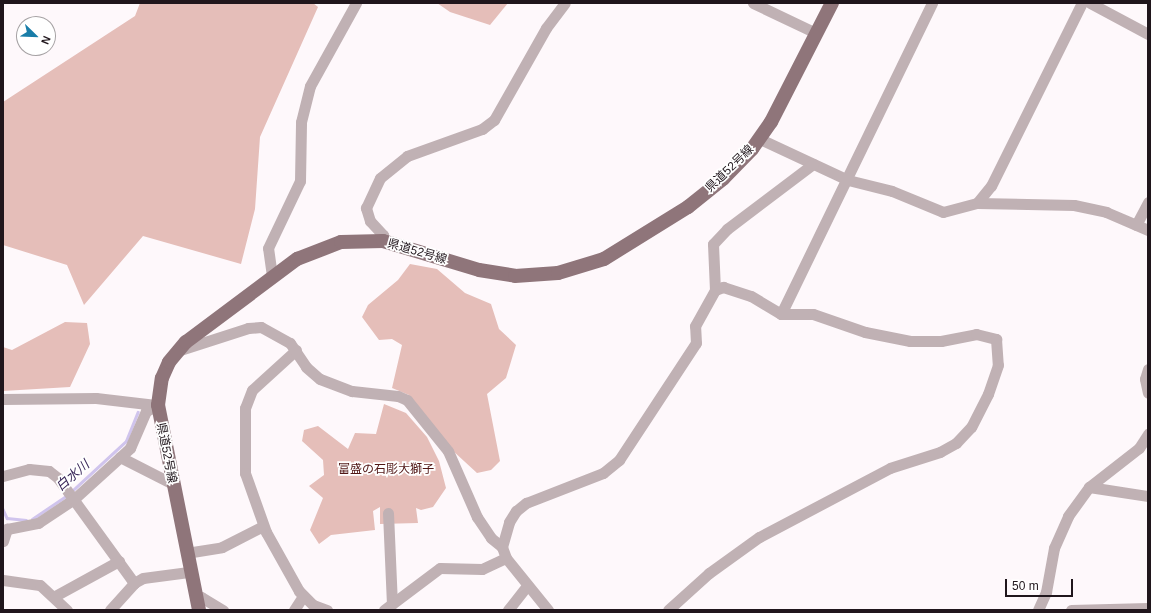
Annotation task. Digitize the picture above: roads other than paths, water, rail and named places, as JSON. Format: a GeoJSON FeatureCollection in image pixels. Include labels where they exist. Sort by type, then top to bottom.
{"type":"FeatureCollection","features":[{"type":"Feature","properties":{"kind":"main road","name":"県道52号線"},"geometry":{"type":"LineString","coordinates":[[197,604],[171,483],[158,405],[162,378],[177,351],[272,276],[297,259],[321,248],[357,240],[383,241],[501,274],[543,275],[570,270],[616,253],[688,207],[731,171],[760,139],[832,3]]}},
{"type":"Feature","properties":{"kind":"street"},"geometry":{"type":"LineString","coordinates":[[272,276],[268,248],[300,181],[302,122],[310,86],[356,3]]}},
{"type":"Feature","properties":{"kind":"street"},"geometry":{"type":"LineString","coordinates":[[383,241],[383,235],[370,221],[366,208],[380,178],[407,156],[482,129],[494,120],[546,28],[565,3]]}},
{"type":"Feature","properties":{"kind":"street"},"geometry":{"type":"LineString","coordinates":[[753,3],[816,33]]}},
{"type":"Feature","properties":{"kind":"street"},"geometry":{"type":"LineString","coordinates":[[781,314],[848,180],[932,3]]}},
{"type":"Feature","properties":{"kind":"street"},"geometry":{"type":"LineString","coordinates":[[977,203],[991,186],[1082,3]]}},
{"type":"Feature","properties":{"kind":"street"},"geometry":{"type":"LineString","coordinates":[[1097,5],[1148,34]]}},
{"type":"Feature","properties":{"kind":"street"},"geometry":{"type":"LineString","coordinates":[[760,139],[848,180],[892,191],[943,212],[977,203],[1074,205],[1106,212],[1148,230]]}},
{"type":"Feature","properties":{"kind":"street"},"geometry":{"type":"LineString","coordinates":[[548,610],[527,586],[506,558],[502,547],[504,534],[516,511],[526,503],[603,473],[619,460],[696,343],[695,326],[715,290],[713,244],[727,229],[813,164]]}},
{"type":"Feature","properties":{"kind":"street"},"geometry":{"type":"LineString","coordinates":[[1136,225],[1148,202]]}},
{"type":"Feature","properties":{"kind":"street"},"geometry":{"type":"LineString","coordinates":[[668,610],[709,573],[759,538],[890,468],[940,452],[956,443],[970,427],[998,365],[996,339],[988,335],[910,341],[865,332],[814,314],[781,314],[751,296],[723,287],[715,290]]}},
{"type":"Feature","properties":{"kind":"street"},"geometry":{"type":"LineString","coordinates":[[177,351],[248,328],[261,327],[277,333],[296,350],[313,375],[337,386],[367,394],[398,396],[407,400],[448,451],[477,517],[491,538],[502,547]]}},
{"type":"Feature","properties":{"kind":"street"},"geometry":{"type":"LineString","coordinates":[[296,350],[258,382],[245,408],[245,473],[263,526],[303,596],[313,605],[327,610]]}},
{"type":"Feature","properties":{"kind":"street"},"geometry":{"type":"LineString","coordinates":[[1148,369],[1145,379],[1148,393]]}},
{"type":"Feature","properties":{"kind":"street"},"geometry":{"type":"LineString","coordinates":[[3,399],[96,398],[158,405]]}},
{"type":"Feature","properties":{"kind":"street"},"geometry":{"type":"LineString","coordinates":[[3,541],[7,529],[38,523],[74,499],[120,457],[134,442],[149,407],[158,405]]}},
{"type":"Feature","properties":{"kind":"street"},"geometry":{"type":"LineString","coordinates":[[1038,610],[1046,592],[1054,548],[1068,516],[1089,487],[1139,448],[1148,434]]}},
{"type":"Feature","properties":{"kind":"street"},"geometry":{"type":"LineString","coordinates":[[120,457],[171,483]]}},
{"type":"Feature","properties":{"kind":"street"},"geometry":{"type":"LineString","coordinates":[[3,476],[29,469],[49,470],[74,499],[134,582]]}},
{"type":"Feature","properties":{"kind":"street"},"geometry":{"type":"LineString","coordinates":[[1089,487],[1148,496]]}},
{"type":"Feature","properties":{"kind":"street"},"geometry":{"type":"LineString","coordinates":[[388,513],[388,607]]}},
{"type":"Feature","properties":{"kind":"street"},"geometry":{"type":"LineString","coordinates":[[186,553],[222,547],[263,526]]}},
{"type":"Feature","properties":{"kind":"street"},"geometry":{"type":"LineString","coordinates":[[388,607],[440,568],[482,569],[506,558]]}},
{"type":"Feature","properties":{"kind":"street"},"geometry":{"type":"LineString","coordinates":[[54,596],[119,561]]}},
{"type":"Feature","properties":{"kind":"street"},"geometry":{"type":"LineString","coordinates":[[110,610],[134,582],[150,575],[189,572]]}},
{"type":"Feature","properties":{"kind":"street"},"geometry":{"type":"LineString","coordinates":[[3,580],[29,582],[54,596],[67,610]]}},
{"type":"Feature","properties":{"kind":"street"},"geometry":{"type":"LineString","coordinates":[[508,610],[527,586]]}},
{"type":"Feature","properties":{"kind":"street"},"geometry":{"type":"LineString","coordinates":[[294,610],[303,596]]}},
{"type":"Feature","properties":{"kind":"street"},"geometry":{"type":"LineString","coordinates":[[197,604],[201,597],[224,610]]}},
{"type":"Feature","properties":{"kind":"street"},"geometry":{"type":"LineString","coordinates":[[1071,610],[1148,608]]}},
{"type":"Feature","properties":{"kind":"waterway","name":"白水川"},"geometry":{"type":"LineString","coordinates":[[72,491],[126,441],[138,412]]}},
{"type":"Feature","properties":{"kind":"waterway","name":"白水川"},"geometry":{"type":"LineString","coordinates":[[32,519],[66,496]]}},
{"type":"Feature","properties":{"kind":"waterway","name":"白水川"},"geometry":{"type":"LineString","coordinates":[[3,509],[7,518],[26,520]]}},
{"type":"Feature","properties":{"kind":"park label","name":"富盛の石彫大獅子"},"geometry":{"type":"Point","coordinates":[386,470]}}]}
